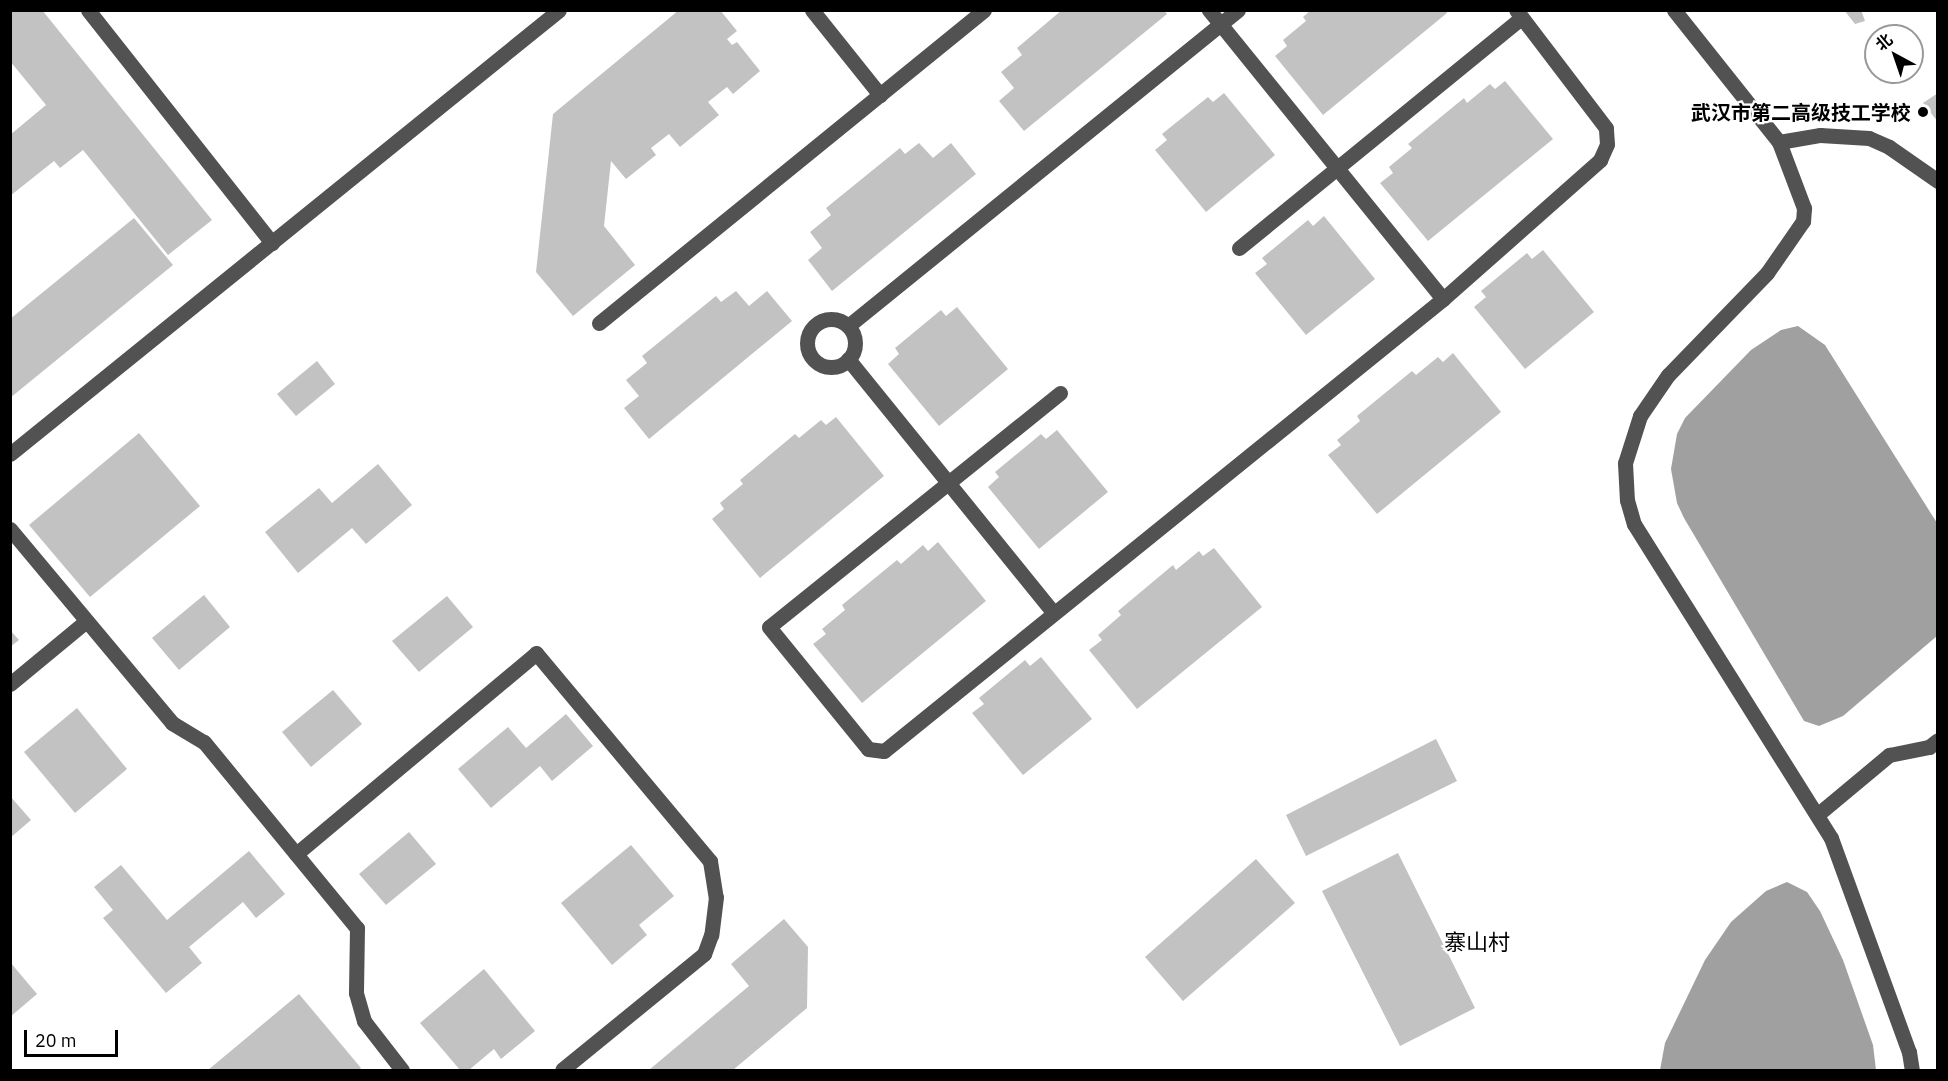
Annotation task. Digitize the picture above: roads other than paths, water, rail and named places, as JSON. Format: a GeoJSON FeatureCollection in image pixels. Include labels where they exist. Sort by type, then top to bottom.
{"type":"FeatureCollection","features":[{"type":"Feature","properties":{"kind":"street"},"geometry":{"type":"LineString","coordinates":[[88,10],[272,243]]}},
{"type":"Feature","properties":{"kind":"street"},"geometry":{"type":"LineString","coordinates":[[10,454],[559,10]]}},
{"type":"Feature","properties":{"kind":"street"},"geometry":{"type":"LineString","coordinates":[[812,10],[880,95]]}},
{"type":"Feature","properties":{"kind":"street"},"geometry":{"type":"LineString","coordinates":[[599,323],[984,10]]}},
{"type":"Feature","properties":{"kind":"street"},"geometry":{"type":"LineString","coordinates":[[1209,10],[1443,298]]}},
{"type":"Feature","properties":{"kind":"street"},"geometry":{"type":"LineString","coordinates":[[848,326],[1238,10]]}},
{"type":"Feature","properties":{"kind":"street"},"geometry":{"type":"LineString","coordinates":[[1674,10],[1779,142],[1804,208],[1803,220],[1767,273],[1668,375],[1640,416],[1625,463],[1627,500],[1634,524],[1831,838],[1909,1052],[1912,1071]]}},
{"type":"Feature","properties":{"kind":"street"},"geometry":{"type":"LineString","coordinates":[[1060,393],[769,627],[868,749],[884,751],[1443,298],[1600,160],[1607,144],[1606,128],[1519,14],[1239,248]]}},
{"type":"Feature","properties":{"kind":"street"},"geometry":{"type":"LineString","coordinates":[[1779,142],[1820,135],[1869,138],[1889,147],[1938,181]]}},
{"type":"Feature","properties":{"kind":"street"},"geometry":{"type":"LineString","coordinates":[[833,319],[848,326],[855,344],[848,359],[834,367],[824,366],[808,352],[807,340],[821,321],[833,319]]}},
{"type":"Feature","properties":{"kind":"street"},"geometry":{"type":"LineString","coordinates":[[848,359],[1054,613]]}},
{"type":"Feature","properties":{"kind":"street"},"geometry":{"type":"LineString","coordinates":[[10,529],[85,622],[172,723],[204,742],[357,928],[356,993],[364,1021],[402,1071]]}},
{"type":"Feature","properties":{"kind":"street"},"geometry":{"type":"LineString","coordinates":[[10,684],[85,622]]}},
{"type":"Feature","properties":{"kind":"street"},"geometry":{"type":"LineString","coordinates":[[296,854],[537,653],[710,861],[716,897],[711,935],[704,954],[562,1071]]}},
{"type":"Feature","properties":{"kind":"street"},"geometry":{"type":"LineString","coordinates":[[1817,815],[1889,755],[1929,747],[1938,740]]}},
{"type":"Feature","properties":{"kind":"place","name":"武汉市第二高级技工学校"},"geometry":{"type":"Point","coordinates":[1923,112]}},
{"type":"Feature","properties":{"kind":"district","name":"寨山村"},"geometry":{"type":"Point","coordinates":[1477,942]}}]}
